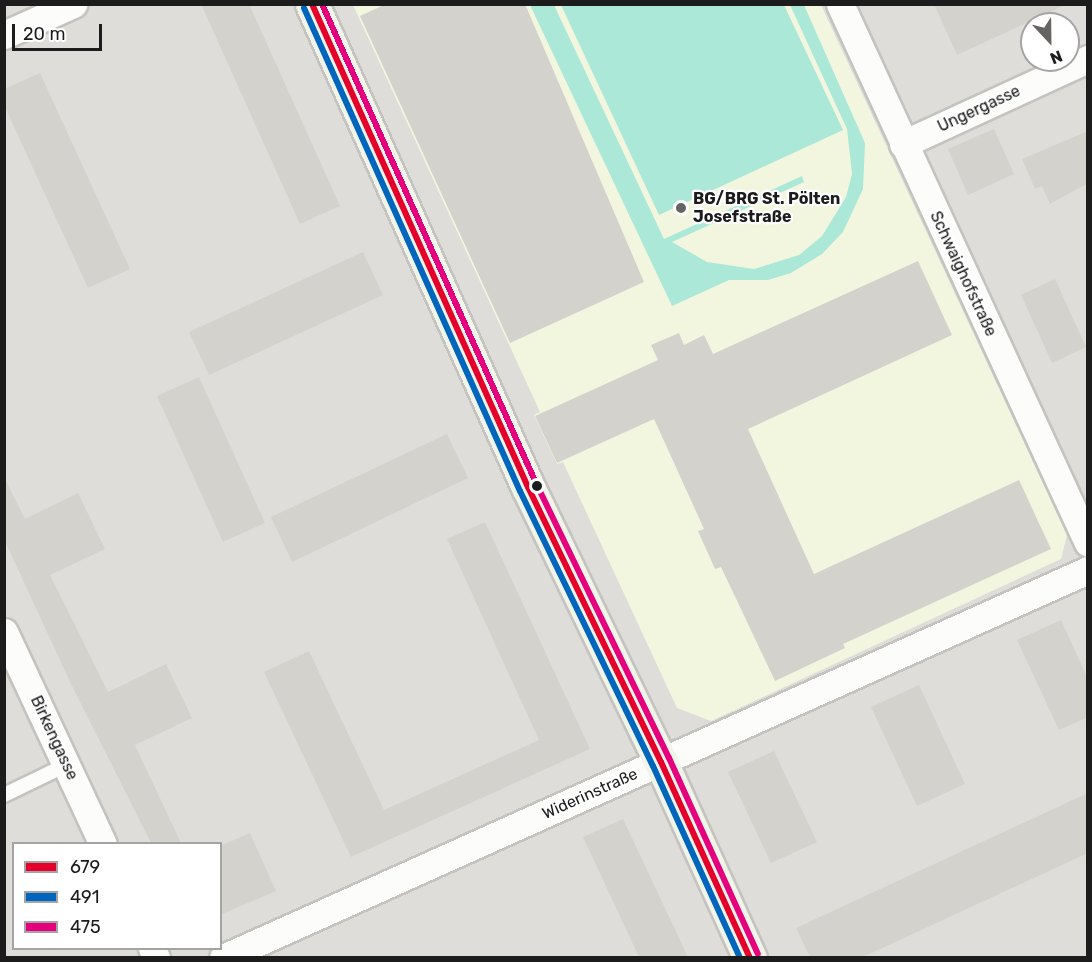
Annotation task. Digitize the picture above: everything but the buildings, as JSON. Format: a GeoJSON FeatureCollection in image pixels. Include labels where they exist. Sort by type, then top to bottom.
{"type":"FeatureCollection","features":[{"type":"Feature","properties":{"kind":"street"},"geometry":{"type":"LineString","coordinates":[[4,35],[73,4]]}},
{"type":"Feature","properties":{"kind":"street"},"geometry":{"type":"LineString","coordinates":[[312,4],[523,477],[662,762],[750,957]]}},
{"type":"Feature","properties":{"kind":"street","name":"Schwaighofstraße"},"geometry":{"type":"LineString","coordinates":[[840,4],[1088,543]]}},
{"type":"Feature","properties":{"kind":"street","name":"Ungergasse"},"geometry":{"type":"LineString","coordinates":[[903,144],[1088,59]]}},
{"type":"Feature","properties":{"kind":"street","name":"Widerinstraße"},"geometry":{"type":"LineString","coordinates":[[223,957],[1088,570]]}},
{"type":"Feature","properties":{"kind":"street","name":"Birkengasse"},"geometry":{"type":"LineString","coordinates":[[4,632],[103,842]]}},
{"type":"Feature","properties":{"kind":"lane"},"geometry":{"type":"LineString","coordinates":[[4,795],[66,765]]}},
{"type":"Feature","properties":{"kind":"shaded area"},"geometry":{"type":"Polygon","coordinates":[[[5,5],[1087,5],[1087,957],[5,957],[5,5]]]}},
{"type":"Feature","properties":{"kind":"shaded area","name":"BG/BRG St. Pölten Josefstraße"},"geometry":{"type":"Polygon","coordinates":[[[353,5],[821,5],[1067,535],[1061,559],[711,721],[677,708],[563,462],[557,464],[534,415],[540,412],[353,5]]]}},
{"type":"Feature","properties":{"kind":"shaded area"},"geometry":{"type":"Polygon","coordinates":[[[530,5],[554,5],[664,239],[802,176],[804,182],[672,242],[707,262],[754,269],[799,255],[822,236],[846,197],[852,174],[847,129],[790,5],[804,5],[865,143],[863,189],[843,232],[822,254],[791,273],[768,280],[729,280],[672,306],[530,5]]]}},
{"type":"Feature","properties":{"kind":"shaded area"},"geometry":{"type":"Polygon","coordinates":[[[561,5],[784,5],[843,130],[659,215],[561,5]]]}},
{"type":"Feature","properties":{"kind":"shaded area"},"geometry":{"type":"Polygon","coordinates":[[[420,325],[447,382],[281,460],[255,403],[420,325]]]}},
{"type":"Feature","properties":{"kind":"shaded area"},"geometry":{"type":"Polygon","coordinates":[[[56,782],[83,842],[12,842],[12,884],[5,888],[5,805],[56,782]]]}},
{"type":"Feature","properties":{"kind":"transit line","name":"679"},"geometry":{"type":"LineString","coordinates":[[312,4],[528,487],[661,762],[750,958]]}},
{"type":"Feature","properties":{"kind":"transit line","name":"475"},"geometry":{"type":"LineString","coordinates":[[322,4],[536,483],[669,758],[758,954]]}},
{"type":"Feature","properties":{"kind":"transit line","name":"491"},"geometry":{"type":"LineString","coordinates":[[304,8],[520,491],[653,766],[740,958]]}},
{"type":"Feature","properties":{"kind":"place","name":"BG/BRG St. Pölten Josefstraße"},"geometry":{"type":"Point","coordinates":[681,208]}}]}
